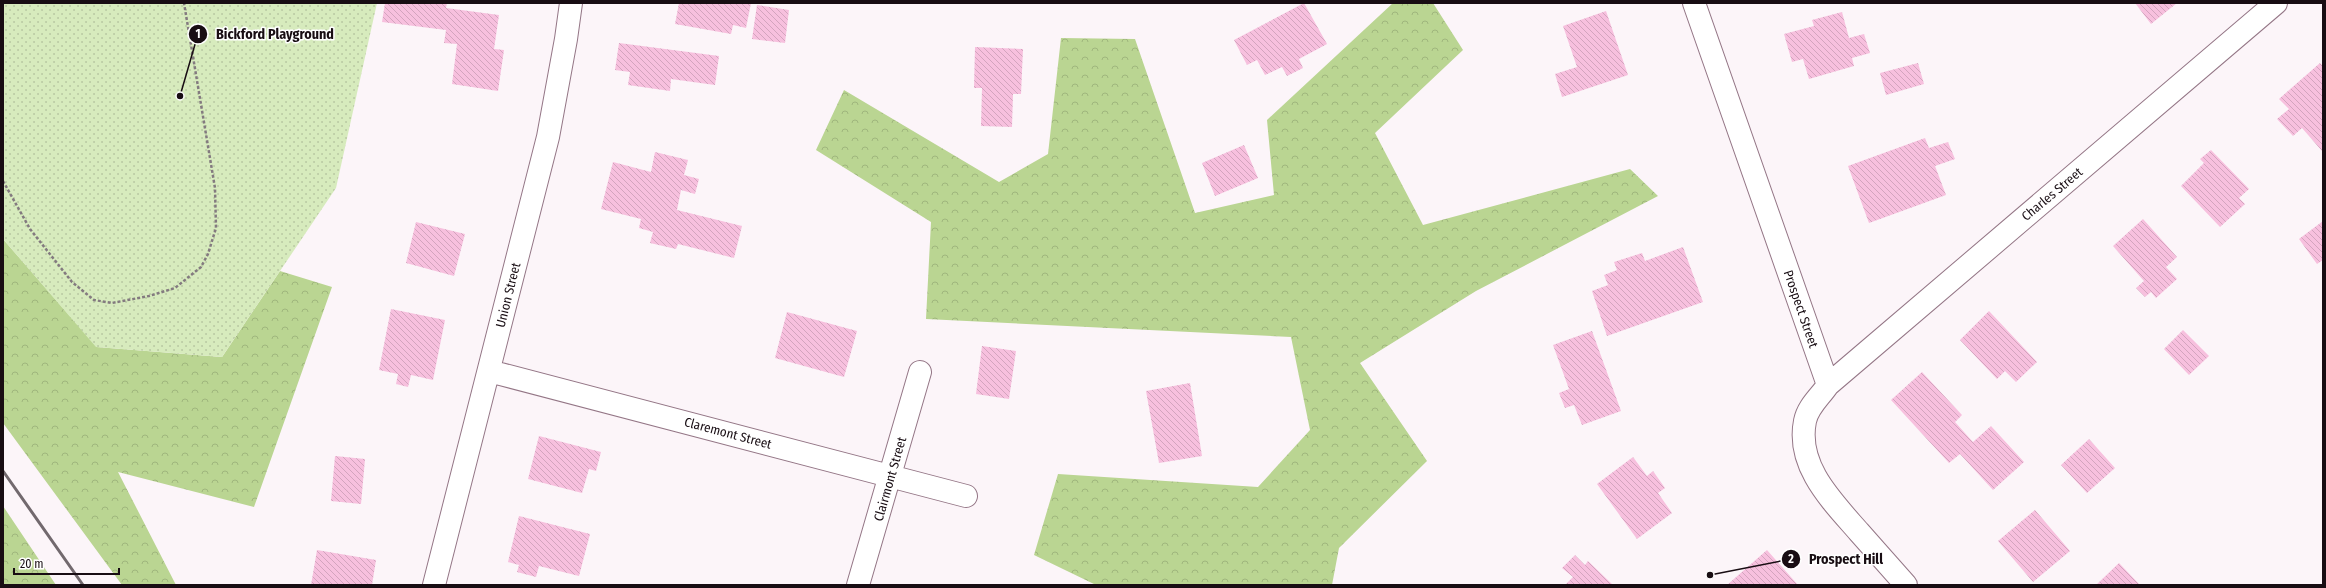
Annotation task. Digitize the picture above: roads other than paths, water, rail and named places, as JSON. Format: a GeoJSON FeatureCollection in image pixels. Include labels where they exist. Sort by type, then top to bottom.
{"type":"FeatureCollection","features":[{"type":"Feature","properties":{"kind":"street","name":"Union Street"},"geometry":{"type":"LineString","coordinates":[[434,585],[548,137],[571,3]]}},
{"type":"Feature","properties":{"kind":"street","name":"Prospect Street"},"geometry":{"type":"LineString","coordinates":[[1694,3],[1828,385]]}},
{"type":"Feature","properties":{"kind":"street","name":"Charles Street"},"geometry":{"type":"LineString","coordinates":[[1828,385],[2276,3]]}},
{"type":"Feature","properties":{"kind":"street","name":"Claremont Street"},"geometry":{"type":"LineString","coordinates":[[489,371],[966,496]]}},
{"type":"Feature","properties":{"kind":"street","name":"Clairmont Street"},"geometry":{"type":"LineString","coordinates":[[858,585],[891,476],[920,372]]}},
{"type":"Feature","properties":{"kind":"street"},"geometry":{"type":"LineString","coordinates":[[1828,385],[1812,405],[1805,420],[1804,434],[1808,460],[1827,496],[1906,585]]}},
{"type":"Feature","properties":{"kind":"railway"},"geometry":{"type":"LineString","coordinates":[[3,471],[83,585]]}},
{"type":"Feature","properties":{"kind":"place","name":"Bickford Playground"},"geometry":{"type":"Point","coordinates":[180,96]}},
{"type":"Feature","properties":{"kind":"place","name":"Prospect Hill"},"geometry":{"type":"Point","coordinates":[1710,575]}}]}
